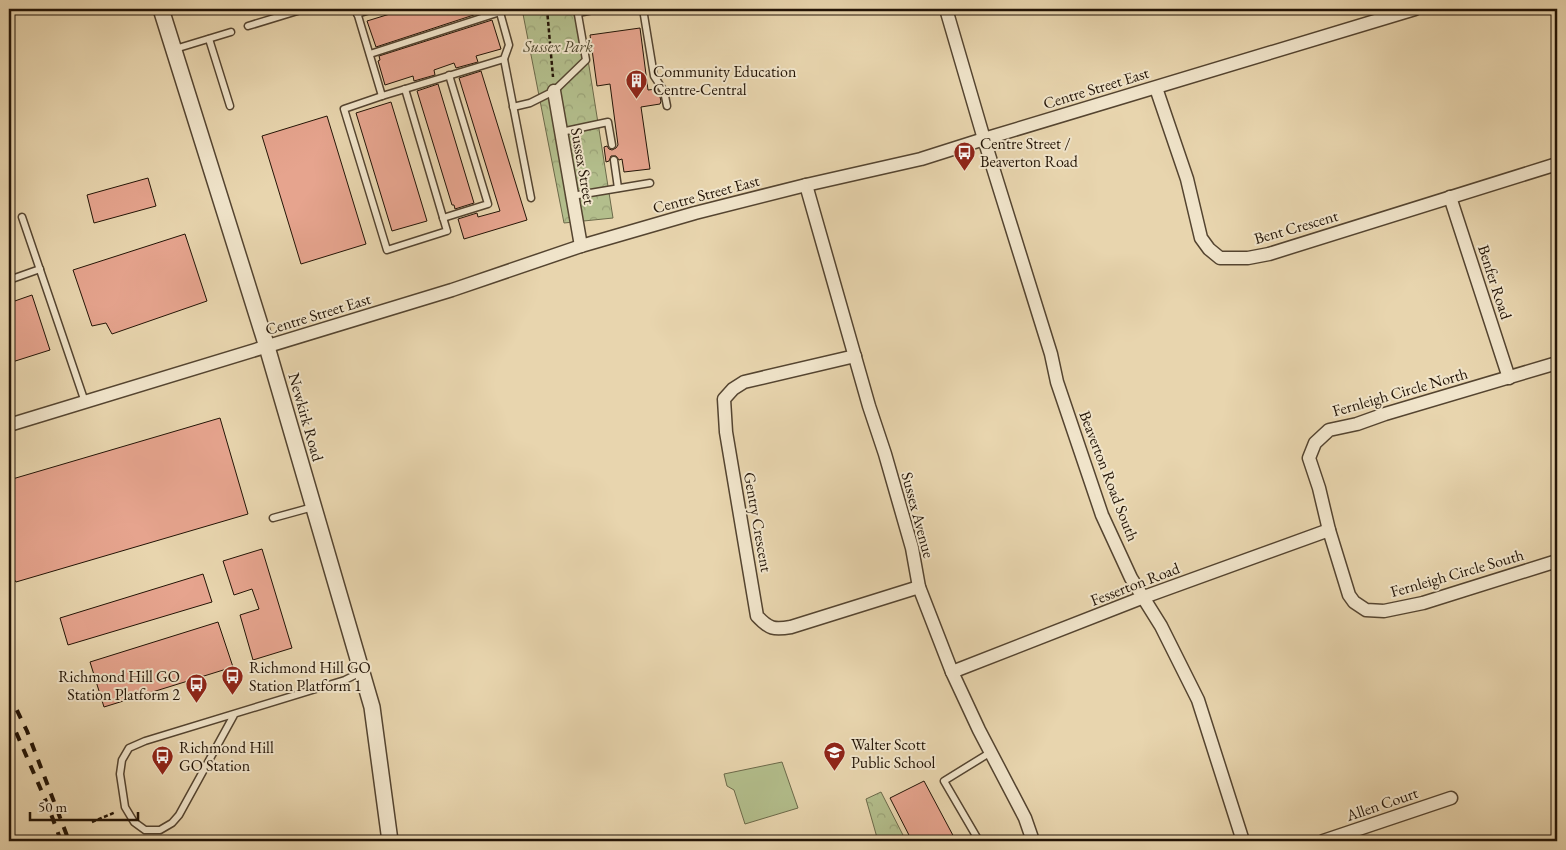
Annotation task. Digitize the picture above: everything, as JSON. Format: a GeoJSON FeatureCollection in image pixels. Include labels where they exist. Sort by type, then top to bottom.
{"type":"FeatureCollection","features":[{"type":"Feature","properties":{"kind":"street","name":"Newkirk Road"},"geometry":{"type":"LineString","coordinates":[[161,9],[267,347],[372,707],[390,841]]}},
{"type":"Feature","properties":{"kind":"street","name":"Beaverton Road South"},"geometry":{"type":"LineString","coordinates":[[946,9],[984,138],[1041,318],[1058,382],[1102,515],[1131,578],[1161,626],[1198,700],[1243,841]]}},
{"type":"Feature","properties":{"kind":"street","name":"Centre Street East"},"geometry":{"type":"LineString","coordinates":[[9,426],[452,290],[580,246],[695,213],[921,159],[984,138],[1415,9]]}},
{"type":"Feature","properties":{"kind":"street","name":"Bent Crescent"},"geometry":{"type":"LineString","coordinates":[[1156,88],[1187,179],[1200,238],[1220,258],[1248,258],[1270,254],[1557,164]]}},
{"type":"Feature","properties":{"kind":"street","name":"Sussex Street"},"geometry":{"type":"LineString","coordinates":[[554,91],[580,246]]}},
{"type":"Feature","properties":{"kind":"street","name":"Sussex Avenue"},"geometry":{"type":"LineString","coordinates":[[806,185],[912,548],[920,587],[952,672],[1025,818],[1033,841]]}},
{"type":"Feature","properties":{"kind":"street","name":"Benfer Road"},"geometry":{"type":"LineString","coordinates":[[1450,197],[1509,378]]}},
{"type":"Feature","properties":{"kind":"street","name":"Gentry Crescent"},"geometry":{"type":"LineString","coordinates":[[855,356],[744,382],[733,389],[724,399],[726,432],[757,616],[765,625],[776,629],[791,628],[920,587]]}},
{"type":"Feature","properties":{"kind":"street","name":"Fernleigh Circle North"},"geometry":{"type":"LineString","coordinates":[[1329,530],[1319,488],[1309,458],[1316,443],[1329,430],[1357,424],[1557,363]]}},
{"type":"Feature","properties":{"kind":"street","name":"Fesserton Road"},"geometry":{"type":"LineString","coordinates":[[952,672],[1144,598],[1329,530]]}},
{"type":"Feature","properties":{"kind":"street","name":"Fernleigh Circle South"},"geometry":{"type":"LineString","coordinates":[[1329,530],[1349,595],[1354,602],[1366,610],[1384,611],[1423,603],[1557,561]]}},
{"type":"Feature","properties":{"kind":"street","name":"Allen Court"},"geometry":{"type":"LineString","coordinates":[[1323,841],[1451,798]]}},
{"type":"Feature","properties":{"kind":"lane"},"geometry":{"type":"LineString","coordinates":[[248,26],[304,9]]}},
{"type":"Feature","properties":{"kind":"lane"},"geometry":{"type":"LineString","coordinates":[[373,9],[357,11],[382,96]]}},
{"type":"Feature","properties":{"kind":"lane"},"geometry":{"type":"LineString","coordinates":[[513,107],[530,103],[554,91],[586,60],[578,11],[598,9]]}},
{"type":"Feature","properties":{"kind":"lane"},"geometry":{"type":"LineString","coordinates":[[643,9],[654,76],[664,91],[667,106]]}},
{"type":"Feature","properties":{"kind":"lane"},"geometry":{"type":"LineString","coordinates":[[370,54],[500,10],[509,45],[504,59],[531,198]]}},
{"type":"Feature","properties":{"kind":"lane"},"geometry":{"type":"LineString","coordinates":[[175,49],[231,32]]}},
{"type":"Feature","properties":{"kind":"lane"},"geometry":{"type":"LineString","coordinates":[[208,39],[230,106]]}},
{"type":"Feature","properties":{"kind":"lane"},"geometry":{"type":"LineString","coordinates":[[405,89],[446,231],[387,250],[344,108],[449,75],[504,59]]}},
{"type":"Feature","properties":{"kind":"lane"},"geometry":{"type":"LineString","coordinates":[[443,218],[488,204],[449,75]]}},
{"type":"Feature","properties":{"kind":"lane"},"geometry":{"type":"LineString","coordinates":[[561,132],[608,122],[612,146]]}},
{"type":"Feature","properties":{"kind":"lane"},"geometry":{"type":"LineString","coordinates":[[614,160],[618,188]]}},
{"type":"Feature","properties":{"kind":"lane"},"geometry":{"type":"LineString","coordinates":[[572,196],[650,183]]}},
{"type":"Feature","properties":{"kind":"lane"},"geometry":{"type":"LineString","coordinates":[[22,218],[85,402]]}},
{"type":"Feature","properties":{"kind":"lane"},"geometry":{"type":"LineString","coordinates":[[9,280],[40,269]]}},
{"type":"Feature","properties":{"kind":"lane"},"geometry":{"type":"LineString","coordinates":[[273,518],[313,506]]}},
{"type":"Feature","properties":{"kind":"lane"},"geometry":{"type":"LineString","coordinates":[[234,715],[179,815],[172,823],[160,830],[145,830],[134,822],[125,808],[120,774],[122,760],[129,748],[145,741],[345,680],[362,672]]}},
{"type":"Feature","properties":{"kind":"lane"},"geometry":{"type":"LineString","coordinates":[[979,841],[944,781],[991,752]]}},
{"type":"Feature","properties":{"kind":"path"},"geometry":{"type":"LineString","coordinates":[[547,9],[554,91]]}},
{"type":"Feature","properties":{"kind":"path"},"geometry":{"type":"LineString","coordinates":[[92,822],[125,808]]}},
{"type":"Feature","properties":{"kind":"green space","name":"Sussex Park"},"geometry":{"type":"Polygon","coordinates":[[[522,9],[580,9],[613,218],[564,223],[522,9]]]}},
{"type":"Feature","properties":{"kind":"green space"},"geometry":{"type":"Polygon","coordinates":[[[782,762],[798,808],[745,824],[734,790],[727,786],[724,774],[782,762]]]}},
{"type":"Feature","properties":{"kind":"green space"},"geometry":{"type":"Polygon","coordinates":[[[881,792],[906,841],[878,841],[866,799],[881,792]]]}},
{"type":"Feature","properties":{"kind":"building"},"geometry":{"type":"Polygon","coordinates":[[[406,9],[489,10],[376,47],[367,21],[406,9]]]}},
{"type":"Feature","properties":{"kind":"building"},"geometry":{"type":"Polygon","coordinates":[[[492,20],[501,49],[476,56],[478,62],[456,68],[454,63],[434,70],[435,75],[414,81],[413,76],[385,85],[378,61],[380,60],[379,56],[492,20]]]}},
{"type":"Feature","properties":{"kind":"building","name":"Community Education Centre-Central"},"geometry":{"type":"Polygon","coordinates":[[[640,28],[648,90],[657,89],[661,101],[660,104],[641,107],[650,169],[624,172],[622,159],[619,160],[616,156],[611,156],[609,161],[606,162],[604,147],[607,146],[612,150],[618,145],[610,84],[597,86],[590,35],[640,28]]]}},
{"type":"Feature","properties":{"kind":"building"},"geometry":{"type":"Polygon","coordinates":[[[481,71],[527,220],[464,239],[458,219],[477,213],[478,217],[500,211],[459,78],[481,71]]]}},
{"type":"Feature","properties":{"kind":"building"},"geometry":{"type":"Polygon","coordinates":[[[438,84],[474,203],[455,209],[454,205],[452,205],[417,91],[438,84]]]}},
{"type":"Feature","properties":{"kind":"building"},"geometry":{"type":"Polygon","coordinates":[[[391,102],[427,221],[392,231],[356,113],[391,102]]]}},
{"type":"Feature","properties":{"kind":"building"},"geometry":{"type":"Polygon","coordinates":[[[327,116],[366,244],[301,264],[262,136],[327,116]]]}},
{"type":"Feature","properties":{"kind":"building"},"geometry":{"type":"Polygon","coordinates":[[[148,178],[156,206],[94,223],[87,195],[148,178]]]}},
{"type":"Feature","properties":{"kind":"building"},"geometry":{"type":"Polygon","coordinates":[[[185,234],[207,301],[112,334],[106,323],[92,326],[73,270],[185,234]]]}},
{"type":"Feature","properties":{"kind":"building"},"geometry":{"type":"Polygon","coordinates":[[[32,295],[50,350],[9,363],[9,303],[32,295]]]}},
{"type":"Feature","properties":{"kind":"building"},"geometry":{"type":"Polygon","coordinates":[[[220,418],[248,514],[16,582],[9,572],[9,480],[220,418]]]}},
{"type":"Feature","properties":{"kind":"building"},"geometry":{"type":"Polygon","coordinates":[[[262,549],[292,648],[253,660],[240,615],[259,609],[252,589],[234,595],[223,561],[262,549]]]}},
{"type":"Feature","properties":{"kind":"building"},"geometry":{"type":"Polygon","coordinates":[[[203,574],[212,602],[68,645],[60,618],[203,574]]]}},
{"type":"Feature","properties":{"kind":"building"},"geometry":{"type":"Polygon","coordinates":[[[218,622],[233,667],[104,707],[90,662],[218,622]]]}},
{"type":"Feature","properties":{"kind":"building"},"geometry":{"type":"Polygon","coordinates":[[[924,781],[956,841],[912,841],[890,798],[924,781]]]}},
{"type":"Feature","properties":{"kind":"railway"},"geometry":{"type":"LineString","coordinates":[[9,694],[27,731],[69,841]]}},
{"type":"Feature","properties":{"kind":"railway"},"geometry":{"type":"LineString","coordinates":[[9,716],[61,841]]}},
{"type":"Feature","properties":{"kind":"place","name":"Community Education Centre-Central"},"geometry":{"type":"Point","coordinates":[637,99]}},
{"type":"Feature","properties":{"kind":"place","name":"Centre Street / Beaverton Road"},"geometry":{"type":"Point","coordinates":[964,171]}},
{"type":"Feature","properties":{"kind":"place","name":"Richmond Hill GO Station Platform 1"},"geometry":{"type":"Point","coordinates":[233,695]}},
{"type":"Feature","properties":{"kind":"place","name":"Richmond Hill GO Station Platform 2"},"geometry":{"type":"Point","coordinates":[196,704]}},
{"type":"Feature","properties":{"kind":"place","name":"Walter Scott Public School"},"geometry":{"type":"Point","coordinates":[835,772]}},
{"type":"Feature","properties":{"kind":"place","name":"Richmond Hill GO Station"},"geometry":{"type":"Point","coordinates":[163,775]}}]}
